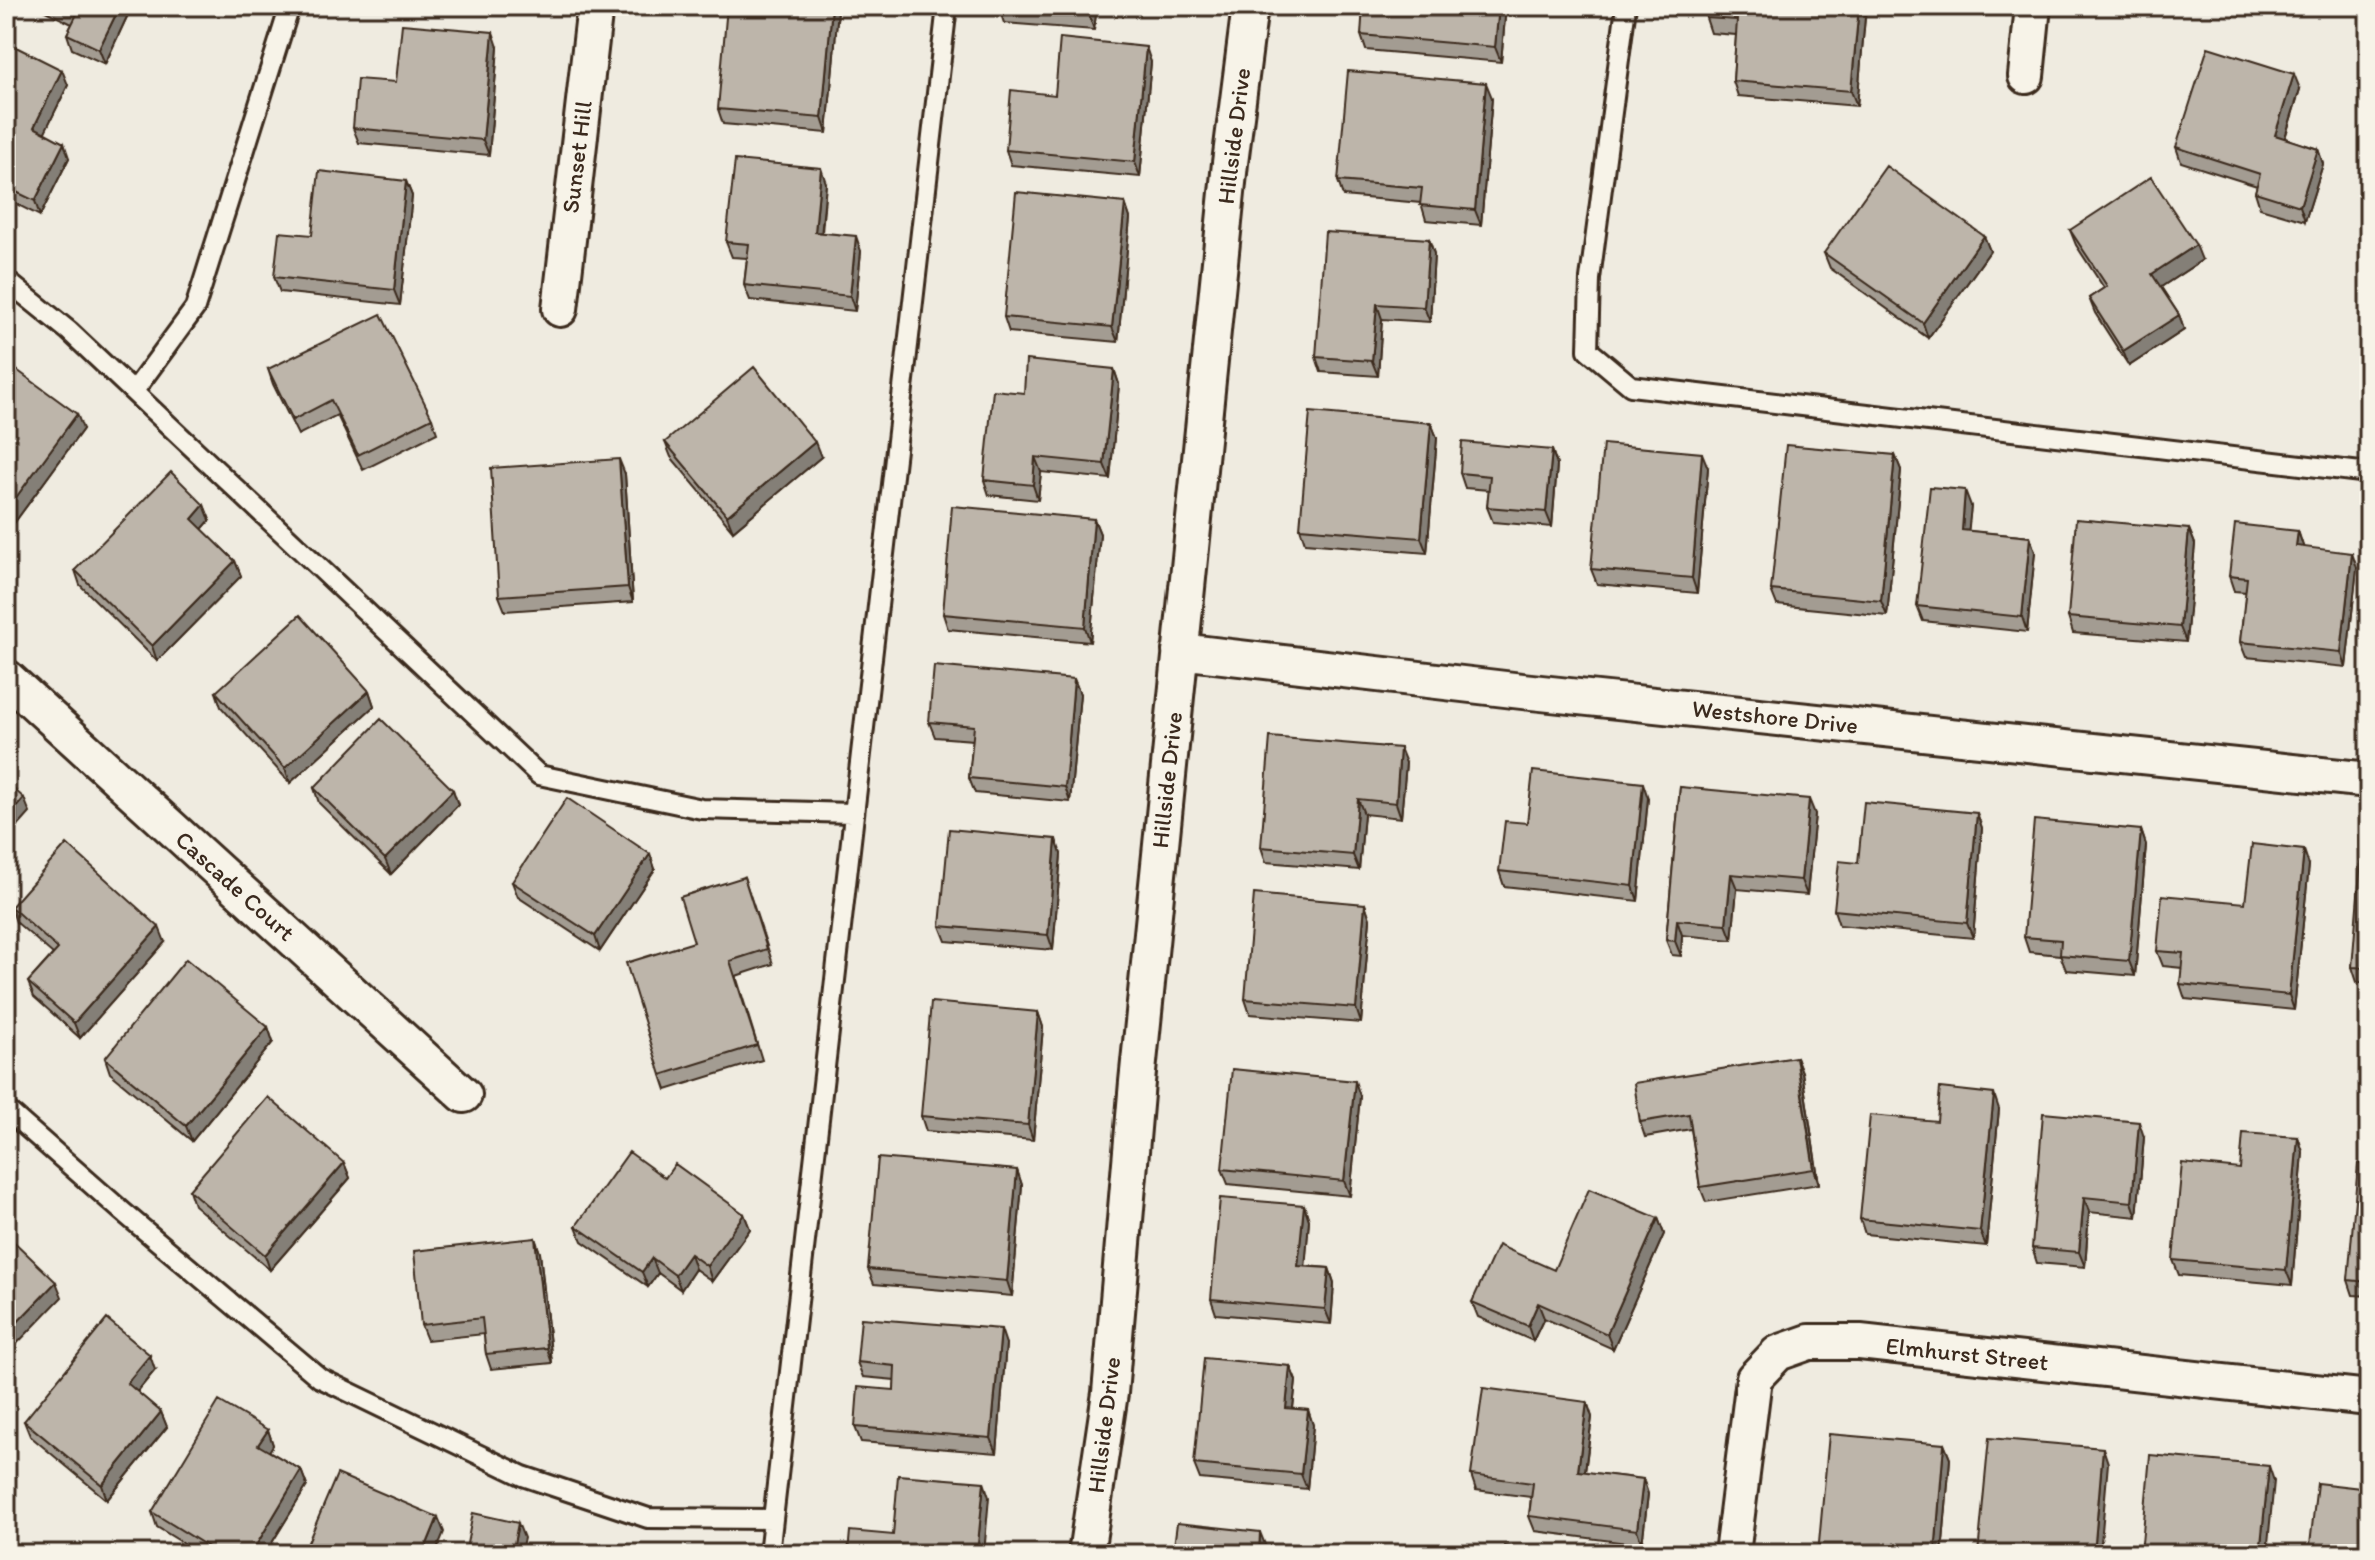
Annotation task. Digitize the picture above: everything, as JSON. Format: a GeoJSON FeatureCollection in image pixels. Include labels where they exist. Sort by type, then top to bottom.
{"type":"FeatureCollection","features":[{"type":"Feature","properties":{"kind":"street","name":"Sunset Hill"},"geometry":{"type":"LineString","coordinates":[[560,309],[595,6]]}},
{"type":"Feature","properties":{"kind":"street","name":"Hillside Drive"},"geometry":{"type":"LineString","coordinates":[[1086,1554],[1110,1393],[1180,651],[1230,163],[1250,6]]}},
{"type":"Feature","properties":{"kind":"street"},"geometry":{"type":"LineString","coordinates":[[2026,76],[2033,6]]}},
{"type":"Feature","properties":{"kind":"street","name":"Westshore Drive"},"geometry":{"type":"LineString","coordinates":[[1180,651],[1522,691],[2369,780]]}},
{"type":"Feature","properties":{"kind":"street","name":"Cascade Court"},"geometry":{"type":"LineString","coordinates":[[6,677],[464,1095]]}},
{"type":"Feature","properties":{"kind":"street","name":"Elmhurst Street"},"geometry":{"type":"LineString","coordinates":[[1732,1554],[1754,1378],[1778,1353],[1809,1342],[1876,1344],[2369,1398]]}},
{"type":"Feature","properties":{"kind":"lane"},"geometry":{"type":"LineString","coordinates":[[134,391],[195,308],[290,6]]}},
{"type":"Feature","properties":{"kind":"lane"},"geometry":{"type":"LineString","coordinates":[[769,1554],[947,6]]}},
{"type":"Feature","properties":{"kind":"lane"},"geometry":{"type":"LineString","coordinates":[[1626,6],[1590,279],[1588,350],[1631,386],[2369,473]]}},
{"type":"Feature","properties":{"kind":"lane"},"geometry":{"type":"LineString","coordinates":[[6,280],[69,331],[134,391],[539,775],[702,809],[852,813]]}},
{"type":"Feature","properties":{"kind":"lane"},"geometry":{"type":"LineString","coordinates":[[6,1109],[320,1378],[523,1476],[648,1518],[772,1519]]}},
{"type":"Feature","properties":{"kind":"building"},"geometry":{"type":"Polygon","coordinates":[[[60,6],[120,6],[99,49],[67,34],[77,14],[60,6]]]}},
{"type":"Feature","properties":{"kind":"building"},"geometry":{"type":"Polygon","coordinates":[[[727,6],[832,6],[822,118],[718,109],[727,6]]]}},
{"type":"Feature","properties":{"kind":"building"},"geometry":{"type":"Polygon","coordinates":[[[999,6],[1090,6],[1089,15],[999,6]]]}},
{"type":"Feature","properties":{"kind":"building"},"geometry":{"type":"Polygon","coordinates":[[[1363,6],[1499,6],[1495,47],[1361,35],[1363,6]]]}},
{"type":"Feature","properties":{"kind":"building"},"geometry":{"type":"Polygon","coordinates":[[[1706,6],[1859,6],[1851,91],[1733,81],[1737,20],[1706,18],[1706,6]]]}},
{"type":"Feature","properties":{"kind":"building"},"geometry":{"type":"Polygon","coordinates":[[[402,24],[493,32],[483,140],[353,128],[357,79],[396,82],[402,24]]]}},
{"type":"Feature","properties":{"kind":"building"},"geometry":{"type":"Polygon","coordinates":[[[1060,38],[1146,47],[1135,162],[1006,150],[1011,90],[1055,95],[1060,38]]]}},
{"type":"Feature","properties":{"kind":"building"},"geometry":{"type":"Polygon","coordinates":[[[6,42],[62,70],[34,127],[64,143],[35,201],[6,187],[6,154],[11,144],[6,141],[6,42]]]}},
{"type":"Feature","properties":{"kind":"building"},"geometry":{"type":"Polygon","coordinates":[[[2208,47],[2294,74],[2275,135],[2318,149],[2300,206],[2255,192],[2260,174],[2176,147],[2208,47]]]}},
{"type":"Feature","properties":{"kind":"building"},"geometry":{"type":"Polygon","coordinates":[[[1348,71],[1486,83],[1475,210],[1420,205],[1422,188],[1338,181],[1348,71]]]}},
{"type":"Feature","properties":{"kind":"building"},"geometry":{"type":"Polygon","coordinates":[[[735,160],[821,168],[815,232],[856,236],[850,296],[744,285],[749,244],[726,242],[735,160]]]}},
{"type":"Feature","properties":{"kind":"building"},"geometry":{"type":"Polygon","coordinates":[[[1886,166],[1984,236],[1923,323],[1824,253],[1886,166]]]}},
{"type":"Feature","properties":{"kind":"building"},"geometry":{"type":"Polygon","coordinates":[[[319,171],[406,181],[394,290],[274,277],[279,232],[312,235],[319,171]]]}},
{"type":"Feature","properties":{"kind":"building"},"geometry":{"type":"Polygon","coordinates":[[[2151,177],[2196,245],[2152,274],[2179,315],[2123,351],[2089,298],[2107,286],[2070,230],[2151,177]]]}},
{"type":"Feature","properties":{"kind":"building"},"geometry":{"type":"Polygon","coordinates":[[[1016,192],[1125,203],[1112,327],[1004,317],[1016,192]]]}},
{"type":"Feature","properties":{"kind":"building"},"geometry":{"type":"Polygon","coordinates":[[[1325,232],[1429,239],[1424,307],[1377,304],[1372,361],[1316,357],[1325,232]]]}},
{"type":"Feature","properties":{"kind":"building"},"geometry":{"type":"Polygon","coordinates":[[[381,314],[432,418],[358,455],[331,400],[293,420],[268,369],[381,314]]]}},
{"type":"Feature","properties":{"kind":"building"},"geometry":{"type":"Polygon","coordinates":[[[1026,360],[1114,369],[1104,464],[1035,457],[1033,485],[984,480],[993,390],[1024,393],[1026,360]]]}},
{"type":"Feature","properties":{"kind":"building"},"geometry":{"type":"Polygon","coordinates":[[[10,365],[77,414],[6,511],[6,370],[10,365]]]}},
{"type":"Feature","properties":{"kind":"building"},"geometry":{"type":"Polygon","coordinates":[[[754,367],[815,442],[727,516],[665,442],[754,367]]]}},
{"type":"Feature","properties":{"kind":"building"},"geometry":{"type":"Polygon","coordinates":[[[1310,412],[1431,423],[1421,538],[1300,528],[1310,412]]]}},
{"type":"Feature","properties":{"kind":"building"},"geometry":{"type":"Polygon","coordinates":[[[1462,442],[1552,450],[1546,512],[1487,507],[1490,476],[1460,473],[1462,442]]]}},
{"type":"Feature","properties":{"kind":"building"},"geometry":{"type":"Polygon","coordinates":[[[1603,444],[1702,453],[1692,578],[1591,569],[1603,444]]]}},
{"type":"Feature","properties":{"kind":"building"},"geometry":{"type":"Polygon","coordinates":[[[1786,445],[1895,455],[1881,601],[1771,590],[1786,445]]]}},
{"type":"Feature","properties":{"kind":"building"},"geometry":{"type":"Polygon","coordinates":[[[619,459],[628,587],[499,596],[491,468],[619,459]]]}},
{"type":"Feature","properties":{"kind":"building"},"geometry":{"type":"Polygon","coordinates":[[[171,472],[204,505],[192,519],[235,561],[152,646],[75,570],[171,472]]]}},
{"type":"Feature","properties":{"kind":"building"},"geometry":{"type":"Polygon","coordinates":[[[1930,487],[1965,490],[1962,530],[2030,537],[2022,617],[1917,606],[1930,487]]]}},
{"type":"Feature","properties":{"kind":"building"},"geometry":{"type":"Polygon","coordinates":[[[952,506],[1094,519],[1085,627],[943,614],[952,506]]]}},
{"type":"Feature","properties":{"kind":"building"},"geometry":{"type":"Polygon","coordinates":[[[2076,519],[2189,529],[2180,627],[2068,617],[2076,519]]]}},
{"type":"Feature","properties":{"kind":"building"},"geometry":{"type":"Polygon","coordinates":[[[2235,524],[2298,531],[2296,546],[2352,553],[2341,652],[2240,642],[2247,578],[2229,576],[2235,524]]]}},
{"type":"Feature","properties":{"kind":"building"},"geometry":{"type":"Polygon","coordinates":[[[300,615],[369,691],[285,768],[216,692],[300,615]]]}},
{"type":"Feature","properties":{"kind":"building"},"geometry":{"type":"Polygon","coordinates":[[[934,666],[1074,679],[1065,787],[969,778],[974,726],[929,722],[934,666]]]}},
{"type":"Feature","properties":{"kind":"building"},"geometry":{"type":"Polygon","coordinates":[[[381,719],[453,790],[385,859],[314,788],[381,719]]]}},
{"type":"Feature","properties":{"kind":"building"},"geometry":{"type":"Polygon","coordinates":[[[1270,737],[1400,748],[1396,803],[1358,799],[1353,855],[1261,847],[1270,737]]]}},
{"type":"Feature","properties":{"kind":"building"},"geometry":{"type":"Polygon","coordinates":[[[1533,771],[1643,783],[1633,886],[1499,871],[1505,821],[1527,823],[1533,771]]]}},
{"type":"Feature","properties":{"kind":"building"},"geometry":{"type":"Polygon","coordinates":[[[6,782],[24,798],[6,819],[6,782]]]}},
{"type":"Feature","properties":{"kind":"building"},"geometry":{"type":"Polygon","coordinates":[[[1680,787],[1809,799],[1801,880],[1731,874],[1726,924],[1677,920],[1675,941],[1666,940],[1680,787]]]}},
{"type":"Feature","properties":{"kind":"building"},"geometry":{"type":"Polygon","coordinates":[[[567,798],[650,854],[595,936],[512,882],[567,798]]]}},
{"type":"Feature","properties":{"kind":"building"},"geometry":{"type":"Polygon","coordinates":[[[1864,802],[1977,813],[1967,923],[1834,910],[1839,861],[1858,863],[1864,802]]]}},
{"type":"Feature","properties":{"kind":"building"},"geometry":{"type":"Polygon","coordinates":[[[2034,820],[2141,830],[2129,961],[2060,955],[2061,940],[2024,937],[2034,820]]]}},
{"type":"Feature","properties":{"kind":"building"},"geometry":{"type":"Polygon","coordinates":[[[949,829],[1056,839],[1048,935],[940,926],[949,829]]]}},
{"type":"Feature","properties":{"kind":"building"},"geometry":{"type":"Polygon","coordinates":[[[67,844],[159,927],[74,1023],[28,982],[58,949],[11,907],[67,844]]]}},
{"type":"Feature","properties":{"kind":"building"},"geometry":{"type":"Polygon","coordinates":[[[2252,844],[2304,850],[2289,995],[2180,984],[2183,953],[2157,951],[2162,895],[2245,903],[2252,844]]]}},
{"type":"Feature","properties":{"kind":"building"},"geometry":{"type":"Polygon","coordinates":[[[2361,859],[2369,860],[2369,968],[2352,967],[2361,859]]]}},
{"type":"Feature","properties":{"kind":"building"},"geometry":{"type":"Polygon","coordinates":[[[744,877],[767,949],[730,961],[757,1045],[661,1075],[626,963],[694,942],[680,897],[744,877]]]}},
{"type":"Feature","properties":{"kind":"building"},"geometry":{"type":"Polygon","coordinates":[[[1254,894],[1365,904],[1356,1008],[1245,999],[1254,894]]]}},
{"type":"Feature","properties":{"kind":"building"},"geometry":{"type":"Polygon","coordinates":[[[186,959],[268,1027],[186,1126],[105,1058],[186,959]]]}},
{"type":"Feature","properties":{"kind":"building"},"geometry":{"type":"Polygon","coordinates":[[[931,1002],[1038,1012],[1028,1125],[921,1116],[931,1002]]]}},
{"type":"Feature","properties":{"kind":"building"},"geometry":{"type":"Polygon","coordinates":[[[1796,1057],[1814,1169],[1700,1187],[1689,1114],[1640,1122],[1634,1083],[1796,1057]]]}},
{"type":"Feature","properties":{"kind":"building"},"geometry":{"type":"Polygon","coordinates":[[[1232,1069],[1355,1081],[1344,1181],[1222,1169],[1232,1069]]]}},
{"type":"Feature","properties":{"kind":"building"},"geometry":{"type":"Polygon","coordinates":[[[1940,1088],[1994,1094],[1980,1231],[1860,1219],[1870,1115],[1937,1121],[1940,1088]]]}},
{"type":"Feature","properties":{"kind":"building"},"geometry":{"type":"Polygon","coordinates":[[[268,1097],[344,1163],[265,1255],[189,1190],[268,1097]]]}},
{"type":"Feature","properties":{"kind":"building"},"geometry":{"type":"Polygon","coordinates":[[[2043,1113],[2139,1122],[2132,1202],[2084,1197],[2079,1252],[2032,1248],[2043,1113]]]}},
{"type":"Feature","properties":{"kind":"building"},"geometry":{"type":"Polygon","coordinates":[[[2243,1133],[2298,1137],[2286,1270],[2173,1260],[2182,1163],[2240,1169],[2243,1133]]]}},
{"type":"Feature","properties":{"kind":"building"},"geometry":{"type":"Polygon","coordinates":[[[629,1152],[665,1178],[675,1164],[744,1214],[707,1266],[690,1254],[675,1275],[652,1258],[642,1272],[576,1226],[629,1152]]]}},
{"type":"Feature","properties":{"kind":"building"},"geometry":{"type":"Polygon","coordinates":[[[878,1158],[1017,1170],[1007,1281],[868,1269],[878,1158]]]}},
{"type":"Feature","properties":{"kind":"building"},"geometry":{"type":"Polygon","coordinates":[[[2358,1164],[2369,1164],[2369,1282],[2348,1280],[2358,1164]]]}},
{"type":"Feature","properties":{"kind":"building"},"geometry":{"type":"Polygon","coordinates":[[[1589,1189],[1658,1218],[1607,1334],[1538,1303],[1528,1326],[1472,1302],[1498,1245],[1554,1270],[1589,1189]]]}},
{"type":"Feature","properties":{"kind":"building"},"geometry":{"type":"Polygon","coordinates":[[[1220,1198],[1304,1205],[1298,1266],[1329,1268],[1325,1309],[1211,1299],[1220,1198]]]}},
{"type":"Feature","properties":{"kind":"building"},"geometry":{"type":"Polygon","coordinates":[[[6,1234],[56,1282],[6,1334],[6,1234]]]}},
{"type":"Feature","properties":{"kind":"building"},"geometry":{"type":"Polygon","coordinates":[[[535,1238],[547,1348],[486,1354],[482,1318],[421,1325],[414,1251],[535,1238]]]}},
{"type":"Feature","properties":{"kind":"building"},"geometry":{"type":"Polygon","coordinates":[[[861,1318],[1001,1329],[991,1438],[855,1427],[858,1387],[894,1390],[895,1366],[857,1362],[861,1318]]]}},
{"type":"Feature","properties":{"kind":"building"},"geometry":{"type":"Polygon","coordinates":[[[107,1319],[150,1355],[127,1383],[161,1412],[102,1485],[24,1421],[107,1319]]]}},
{"type":"Feature","properties":{"kind":"building"},"geometry":{"type":"Polygon","coordinates":[[[1204,1358],[1290,1366],[1286,1408],[1308,1410],[1301,1474],[1194,1464],[1204,1358]]]}},
{"type":"Feature","properties":{"kind":"building"},"geometry":{"type":"Polygon","coordinates":[[[1483,1388],[1587,1402],[1578,1471],[1643,1479],[1637,1530],[1529,1516],[1533,1483],[1471,1475],[1483,1388]]]}},
{"type":"Feature","properties":{"kind":"building"},"geometry":{"type":"Polygon","coordinates":[[[219,1401],[268,1430],[258,1445],[301,1470],[251,1554],[220,1554],[152,1512],[219,1401]]]}},
{"type":"Feature","properties":{"kind":"building"},"geometry":{"type":"Polygon","coordinates":[[[1829,1434],[1944,1444],[1935,1554],[1873,1548],[1872,1554],[1818,1554],[1829,1434]]]}},
{"type":"Feature","properties":{"kind":"building"},"geometry":{"type":"Polygon","coordinates":[[[1989,1438],[2103,1448],[2094,1554],[1978,1554],[1989,1438]]]}},
{"type":"Feature","properties":{"kind":"building"},"geometry":{"type":"Polygon","coordinates":[[[2150,1455],[2269,1466],[2260,1554],[2141,1554],[2150,1455]]]}},
{"type":"Feature","properties":{"kind":"building"},"geometry":{"type":"Polygon","coordinates":[[[337,1474],[438,1517],[423,1554],[303,1554],[337,1474]]]}},
{"type":"Feature","properties":{"kind":"building"},"geometry":{"type":"Polygon","coordinates":[[[898,1475],[984,1482],[977,1554],[848,1554],[850,1531],[893,1535],[898,1475]]]}},
{"type":"Feature","properties":{"kind":"building"},"geometry":{"type":"Polygon","coordinates":[[[2317,1483],[2369,1489],[2369,1554],[2309,1554],[2317,1483]]]}},
{"type":"Feature","properties":{"kind":"building"},"geometry":{"type":"Polygon","coordinates":[[[473,1513],[518,1523],[512,1554],[465,1554],[473,1513]]]}},
{"type":"Feature","properties":{"kind":"building"},"geometry":{"type":"Polygon","coordinates":[[[1177,1523],[1260,1532],[1259,1554],[1173,1554],[1177,1523]]]}},
{"type":"Feature","properties":{"kind":"building"},"geometry":{"type":"Polygon","coordinates":[[[1505,1546],[1572,1554],[1504,1554],[1505,1546]]]}}]}
